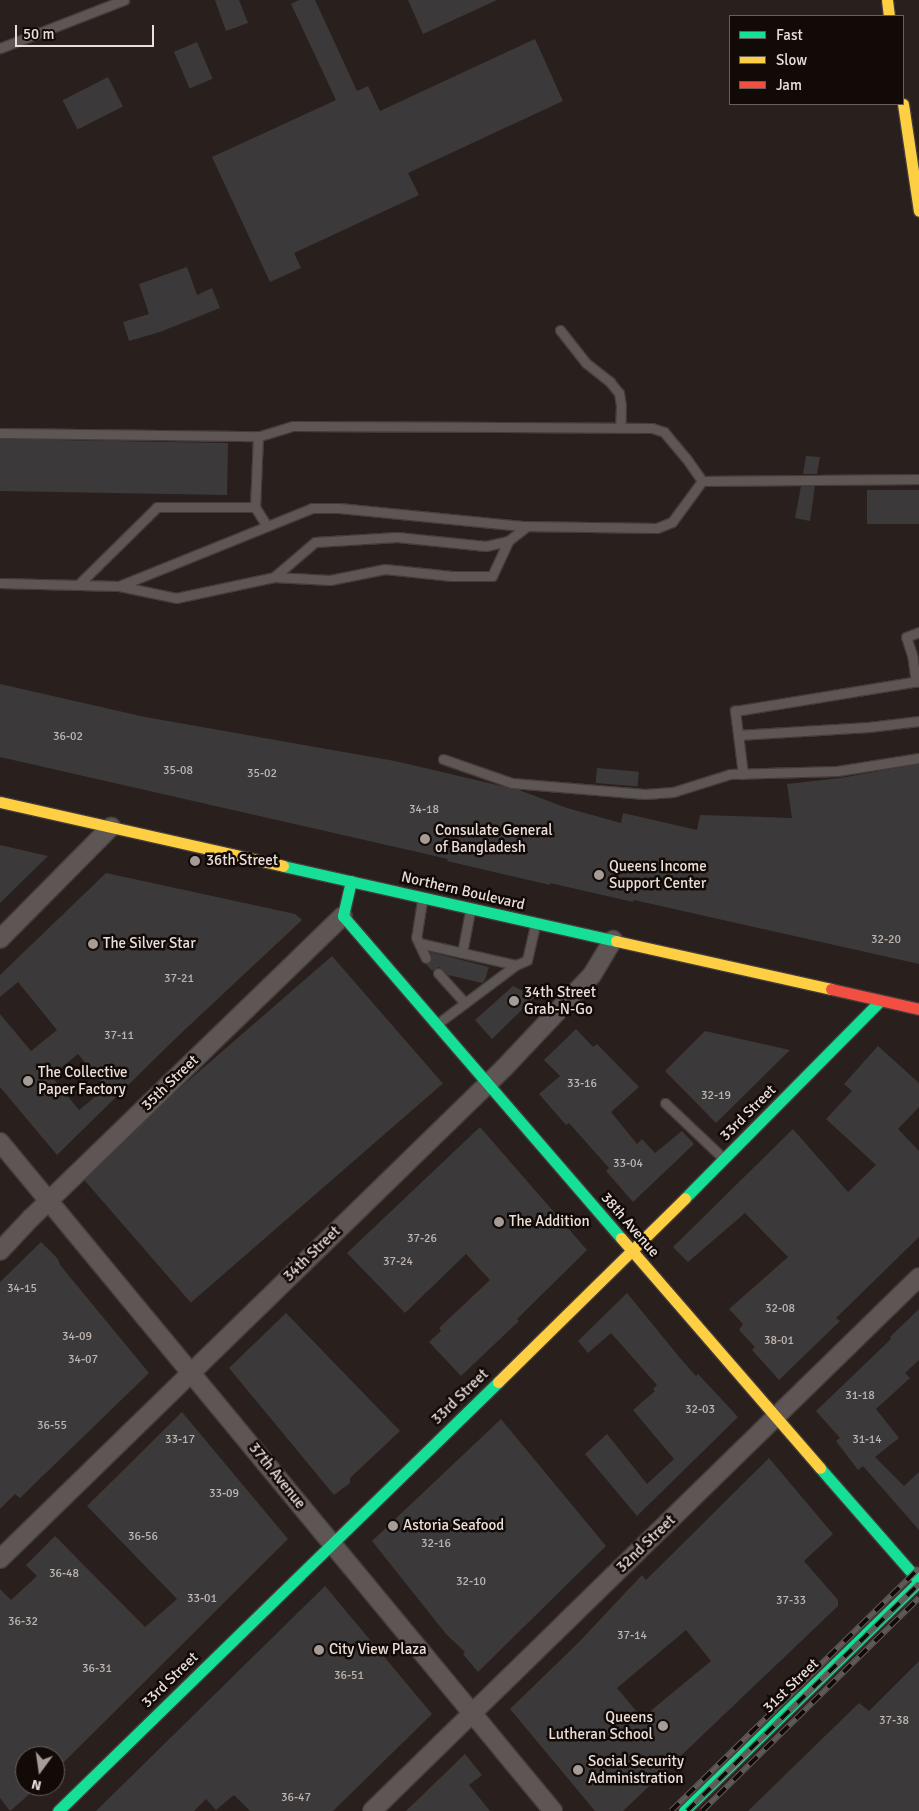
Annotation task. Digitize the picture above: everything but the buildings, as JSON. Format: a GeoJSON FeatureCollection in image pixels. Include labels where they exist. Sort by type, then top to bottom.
{"type":"FeatureCollection","features":[{"type":"Feature","properties":{"kind":"main road"},"geometry":{"type":"LineString","coordinates":[[887,0],[890,15]]}},
{"type":"Feature","properties":{"kind":"main road"},"geometry":{"type":"LineString","coordinates":[[903,105],[919,211]]}},
{"type":"Feature","properties":{"kind":"main road","name":"Northern Boulevard"},"geometry":{"type":"LineString","coordinates":[[0,802],[919,1009]]}},
{"type":"Feature","properties":{"kind":"main road"},"geometry":{"type":"LineString","coordinates":[[343,916],[351,881]]}},
{"type":"Feature","properties":{"kind":"main road","name":"38th Avenue"},"geometry":{"type":"LineString","coordinates":[[343,916],[919,1581]]}},
{"type":"Feature","properties":{"kind":"main road","name":"33rd Street"},"geometry":{"type":"LineString","coordinates":[[58,1811],[633,1251],[880,1001]]}},
{"type":"Feature","properties":{"kind":"main road","name":"31st Street"},"geometry":{"type":"LineString","coordinates":[[684,1811],[919,1581]]}},
{"type":"Feature","properties":{"kind":"street"},"geometry":{"type":"LineString","coordinates":[[0,939],[111,827]]}},
{"type":"Feature","properties":{"kind":"street","name":"35th Street"},"geometry":{"type":"LineString","coordinates":[[0,1252],[49,1201],[343,916]]}},
{"type":"Feature","properties":{"kind":"street","name":"34th Street"},"geometry":{"type":"LineString","coordinates":[[2,1552],[191,1373],[488,1084],[592,975],[612,940]]}},
{"type":"Feature","properties":{"kind":"street","name":"37th Avenue"},"geometry":{"type":"LineString","coordinates":[[0,1142],[553,1811]]}},
{"type":"Feature","properties":{"kind":"street","name":"32nd Street"},"geometry":{"type":"LineString","coordinates":[[372,1811],[919,1277]]}},
{"type":"Feature","properties":{"kind":"lane"},"geometry":{"type":"LineString","coordinates":[[0,48],[124,0]]}},
{"type":"Feature","properties":{"kind":"lane"},"geometry":{"type":"LineString","coordinates":[[560,330],[586,363],[610,382],[619,393],[621,405],[620,428]]}},
{"type":"Feature","properties":{"kind":"lane"},"geometry":{"type":"LineString","coordinates":[[0,433],[258,436],[293,426],[652,428],[664,432],[702,481]]}},
{"type":"Feature","properties":{"kind":"lane"},"geometry":{"type":"LineString","coordinates":[[258,436],[255,507],[267,526]]}},
{"type":"Feature","properties":{"kind":"lane"},"geometry":{"type":"LineString","coordinates":[[702,481],[919,478]]}},
{"type":"Feature","properties":{"kind":"lane"},"geometry":{"type":"LineString","coordinates":[[119,586],[312,508],[339,508],[527,526],[662,527],[672,522],[702,481]]}},
{"type":"Feature","properties":{"kind":"lane"},"geometry":{"type":"LineString","coordinates":[[78,585],[157,507],[255,507]]}},
{"type":"Feature","properties":{"kind":"lane"},"geometry":{"type":"LineString","coordinates":[[274,577],[316,542],[397,537],[486,546],[508,541],[527,526]]}},
{"type":"Feature","properties":{"kind":"lane"},"geometry":{"type":"LineString","coordinates":[[0,583],[119,586],[176,598],[274,577],[330,580],[385,569],[452,576],[492,576],[508,541]]}},
{"type":"Feature","properties":{"kind":"lane"},"geometry":{"type":"LineString","coordinates":[[743,774],[734,711],[918,682],[906,637],[919,632]]}},
{"type":"Feature","properties":{"kind":"lane"},"geometry":{"type":"LineString","coordinates":[[738,734],[869,727],[919,721]]}},
{"type":"Feature","properties":{"kind":"lane"},"geometry":{"type":"LineString","coordinates":[[442,759],[512,784],[631,794],[673,792],[730,774],[837,770],[919,758]]}},
{"type":"Feature","properties":{"kind":"lane"},"geometry":{"type":"LineString","coordinates":[[423,898],[416,937],[426,958]]}},
{"type":"Feature","properties":{"kind":"lane"},"geometry":{"type":"LineString","coordinates":[[462,953],[471,908]]}},
{"type":"Feature","properties":{"kind":"lane"},"geometry":{"type":"LineString","coordinates":[[436,1025],[516,965],[527,960],[535,923]]}},
{"type":"Feature","properties":{"kind":"lane"},"geometry":{"type":"LineString","coordinates":[[419,944],[516,965]]}},
{"type":"Feature","properties":{"kind":"lane"},"geometry":{"type":"LineString","coordinates":[[438,973],[465,1003]]}},
{"type":"Feature","properties":{"kind":"lane"},"geometry":{"type":"LineString","coordinates":[[665,1103],[724,1159]]}},
{"type":"Feature","properties":{"kind":"railway"},"geometry":{"type":"LineString","coordinates":[[671,1811],[919,1568]]}},
{"type":"Feature","properties":{"kind":"railway"},"geometry":{"type":"LineString","coordinates":[[687,1811],[919,1584]]}},
{"type":"Feature","properties":{"kind":"railway"},"geometry":{"type":"LineString","coordinates":[[702,1811],[919,1598]]}},
{"type":"Feature","properties":{"kind":"traffic: fast"},"geometry":{"type":"LineString","coordinates":[[283,866],[616,941]]}},
{"type":"Feature","properties":{"kind":"traffic: fast"},"geometry":{"type":"LineString","coordinates":[[351,881],[343,916],[621,1238]]}},
{"type":"Feature","properties":{"kind":"traffic: fast"},"geometry":{"type":"LineString","coordinates":[[685,1198],[880,1001]]}},
{"type":"Feature","properties":{"kind":"traffic: fast"},"geometry":{"type":"LineString","coordinates":[[58,1811],[498,1382]]}},
{"type":"Feature","properties":{"kind":"traffic: fast"},"geometry":{"type":"LineString","coordinates":[[820,1468],[919,1581]]}},
{"type":"Feature","properties":{"kind":"traffic: fast"},"geometry":{"type":"LineString","coordinates":[[684,1811],[919,1582]]}},
{"type":"Feature","properties":{"kind":"traffic: slow"},"geometry":{"type":"LineString","coordinates":[[887,0],[889,15]]}},
{"type":"Feature","properties":{"kind":"traffic: slow"},"geometry":{"type":"LineString","coordinates":[[903,105],[919,211]]}},
{"type":"Feature","properties":{"kind":"traffic: slow"},"geometry":{"type":"LineString","coordinates":[[0,802],[283,866]]}},
{"type":"Feature","properties":{"kind":"traffic: slow"},"geometry":{"type":"LineString","coordinates":[[616,941],[831,989]]}},
{"type":"Feature","properties":{"kind":"traffic: slow"},"geometry":{"type":"LineString","coordinates":[[498,1382],[685,1198]]}},
{"type":"Feature","properties":{"kind":"traffic: slow"},"geometry":{"type":"LineString","coordinates":[[621,1238],[820,1468]]}},
{"type":"Feature","properties":{"kind":"traffic: jam"},"geometry":{"type":"LineString","coordinates":[[831,989],[919,1009]]}},
{"type":"Feature","properties":{"kind":"place","name":"Consulate General of Bangladesh"},"geometry":{"type":"Point","coordinates":[425,839]}},
{"type":"Feature","properties":{"kind":"place","name":"36th Street"},"geometry":{"type":"Point","coordinates":[195,861]}},
{"type":"Feature","properties":{"kind":"place","name":"Queens Income Support Center"},"geometry":{"type":"Point","coordinates":[599,875]}},
{"type":"Feature","properties":{"kind":"place","name":"The Silver Star"},"geometry":{"type":"Point","coordinates":[93,944]}},
{"type":"Feature","properties":{"kind":"place","name":"34th Street Grab-N-Go"},"geometry":{"type":"Point","coordinates":[514,1001]}},
{"type":"Feature","properties":{"kind":"place","name":"The Collective Paper Factory"},"geometry":{"type":"Point","coordinates":[28,1081]}},
{"type":"Feature","properties":{"kind":"place","name":"The Addition"},"geometry":{"type":"Point","coordinates":[499,1222]}},
{"type":"Feature","properties":{"kind":"place","name":"Astoria Seafood"},"geometry":{"type":"Point","coordinates":[393,1526]}},
{"type":"Feature","properties":{"kind":"place","name":"City View Plaza"},"geometry":{"type":"Point","coordinates":[319,1650]}},
{"type":"Feature","properties":{"kind":"place","name":"Queens Lutheran School"},"geometry":{"type":"Point","coordinates":[663,1726]}},
{"type":"Feature","properties":{"kind":"place","name":"Social Security Administration"},"geometry":{"type":"Point","coordinates":[578,1770]}}]}
